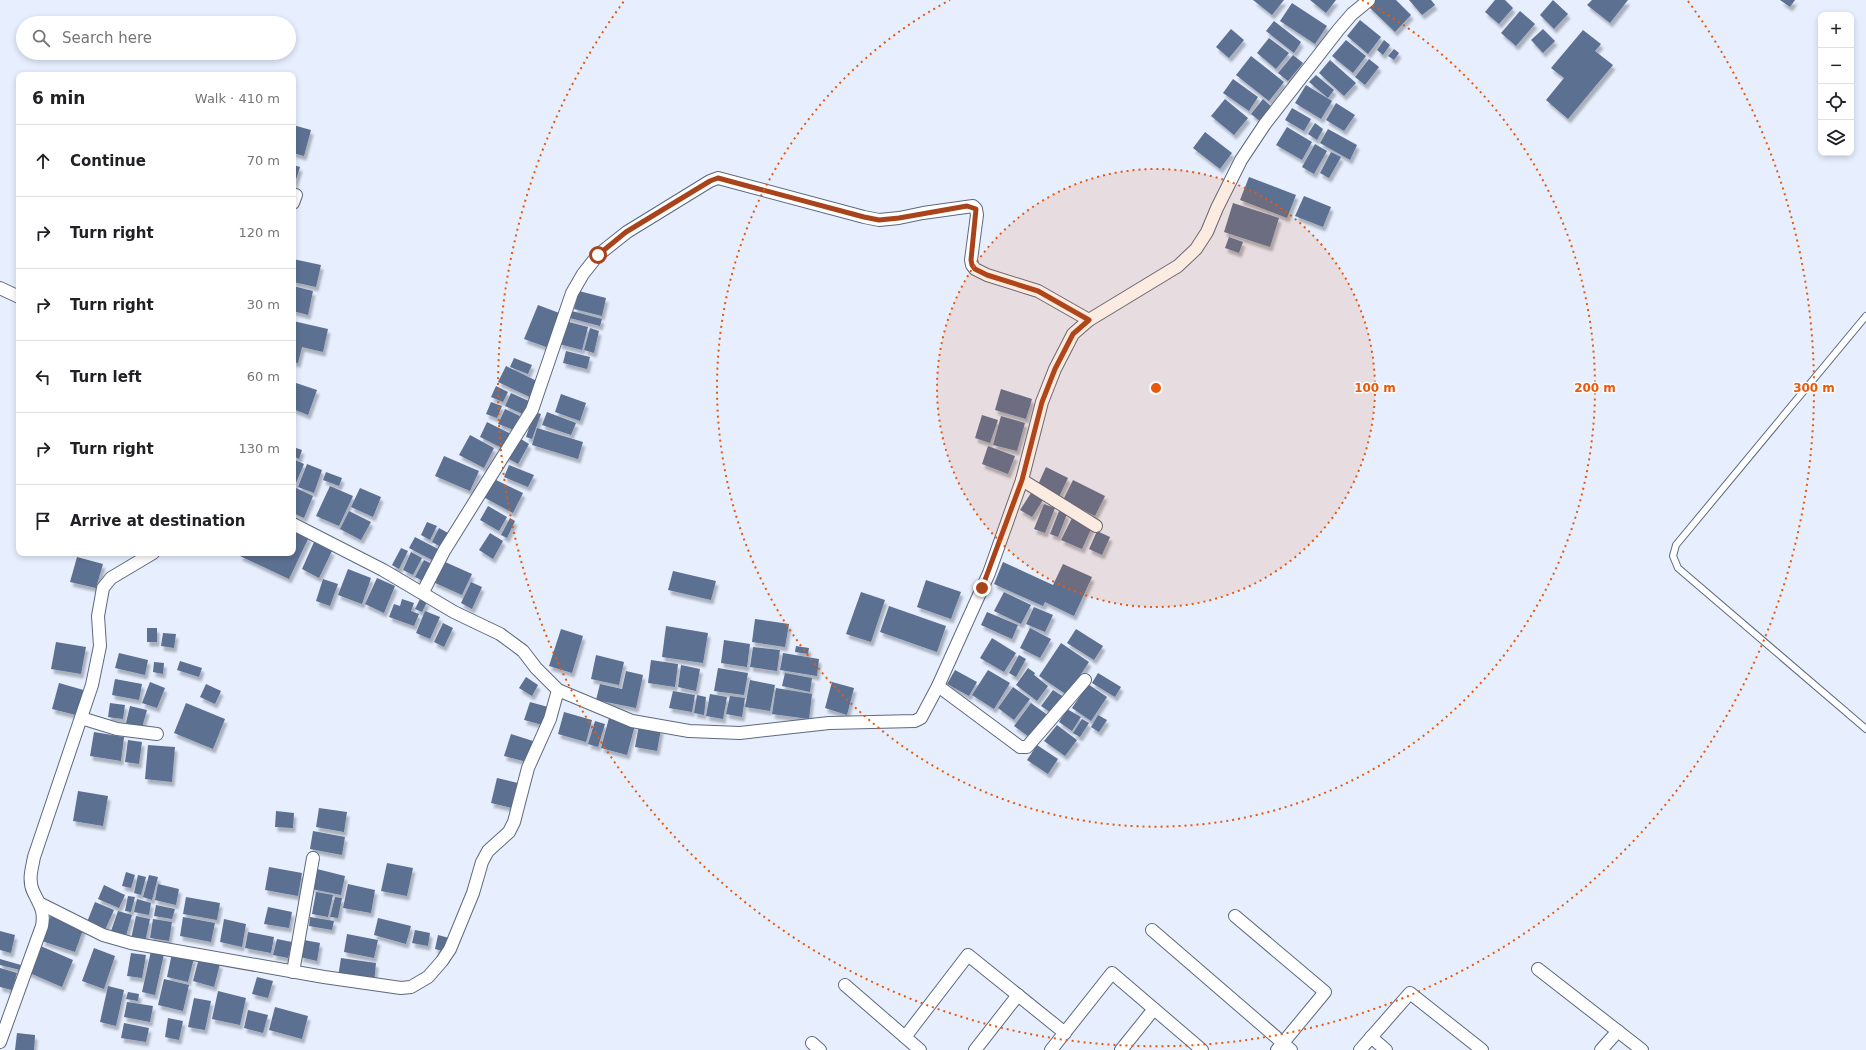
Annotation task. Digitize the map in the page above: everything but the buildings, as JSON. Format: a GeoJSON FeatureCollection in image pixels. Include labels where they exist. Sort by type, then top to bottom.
{"type":"FeatureCollection","features":[{"type":"Feature","properties":{"kind":"street"},"geometry":{"type":"LineString","coordinates":[[296,526],[423,592],[454,612],[513,642],[558,690],[639,723],[689,731],[740,733],[829,724],[915,721],[921,718],[938,686],[962,629],[989,573],[1022,480],[1042,402],[1055,369],[1073,334],[1089,320],[1178,266],[1196,249],[1207,232],[1241,160],[1265,124],[1339,29],[1352,14],[1369,0]]}},
{"type":"Feature","properties":{"kind":"street"},"geometry":{"type":"LineString","coordinates":[[423,592],[444,551],[532,410],[572,293],[583,274],[598,255],[626,232],[710,181],[718,178],[879,220],[973,206],[976,209],[977,215],[971,260],[975,269],[987,275],[1038,291],[1089,320]]}},
{"type":"Feature","properties":{"kind":"street"},"geometry":{"type":"LineString","coordinates":[[0,288],[16,296]]}},
{"type":"Feature","properties":{"kind":"street"},"geometry":{"type":"LineString","coordinates":[[1022,480],[1096,526]]}},
{"type":"Feature","properties":{"kind":"street"},"geometry":{"type":"LineString","coordinates":[[0,1042],[42,926],[43,912],[41,904],[32,890],[31,872],[92,685],[100,646],[98,616],[103,588],[111,578],[148,556]]}},
{"type":"Feature","properties":{"kind":"street"},"geometry":{"type":"LineString","coordinates":[[938,686],[1020,747],[1027,747],[1084,680]]}},
{"type":"Feature","properties":{"kind":"street"},"geometry":{"type":"LineString","coordinates":[[41,904],[114,939],[177,953],[401,988],[419,984],[435,970],[450,949],[466,910],[482,862],[488,851],[509,832],[514,822],[528,768],[550,719],[558,690]]}},
{"type":"Feature","properties":{"kind":"street"},"geometry":{"type":"LineString","coordinates":[[81,718],[117,729],[157,734]]}},
{"type":"Feature","properties":{"kind":"street"},"geometry":{"type":"LineString","coordinates":[[293,972],[314,858]]}},
{"type":"Feature","properties":{"kind":"street"},"geometry":{"type":"LineString","coordinates":[[1152,930],[1283,1047],[1325,992],[1236,916]]}},
{"type":"Feature","properties":{"kind":"street"},"geometry":{"type":"LineString","coordinates":[[905,1038],[968,955],[1065,1033]]}},
{"type":"Feature","properties":{"kind":"street"},"geometry":{"type":"LineString","coordinates":[[1538,969],[1642,1050]]}},
{"type":"Feature","properties":{"kind":"street"},"geometry":{"type":"LineString","coordinates":[[1050,1050],[1112,973],[1199,1049]]}},
{"type":"Feature","properties":{"kind":"street"},"geometry":{"type":"LineString","coordinates":[[845,985],[920,1050]]}},
{"type":"Feature","properties":{"kind":"street"},"geometry":{"type":"LineString","coordinates":[[1360,1050],[1410,993],[1482,1050]]}},
{"type":"Feature","properties":{"kind":"street"},"geometry":{"type":"LineString","coordinates":[[975,1050],[1018,995]]}},
{"type":"Feature","properties":{"kind":"street"},"geometry":{"type":"LineString","coordinates":[[1121,1050],[1154,1009]]}},
{"type":"Feature","properties":{"kind":"street"},"geometry":{"type":"LineString","coordinates":[[1602,1050],[1618,1031]]}},
{"type":"Feature","properties":{"kind":"street"},"geometry":{"type":"LineString","coordinates":[[1370,1037],[1386,1050]]}},
{"type":"Feature","properties":{"kind":"lane"},"geometry":{"type":"LineString","coordinates":[[1866,316],[1676,545],[1673,556],[1678,568],[1866,730]]}},
{"type":"Feature","properties":{"kind":"route"},"geometry":{"type":"LineString","coordinates":[[598,255],[626,232],[710,181],[718,178],[879,220],[887,220],[923,213],[948,211],[973,206],[976,209],[977,215],[971,260],[975,269],[987,275],[1038,291],[1089,320],[1073,334],[1055,369],[1042,402],[1022,480],[989,573],[982,588]]}}]}
